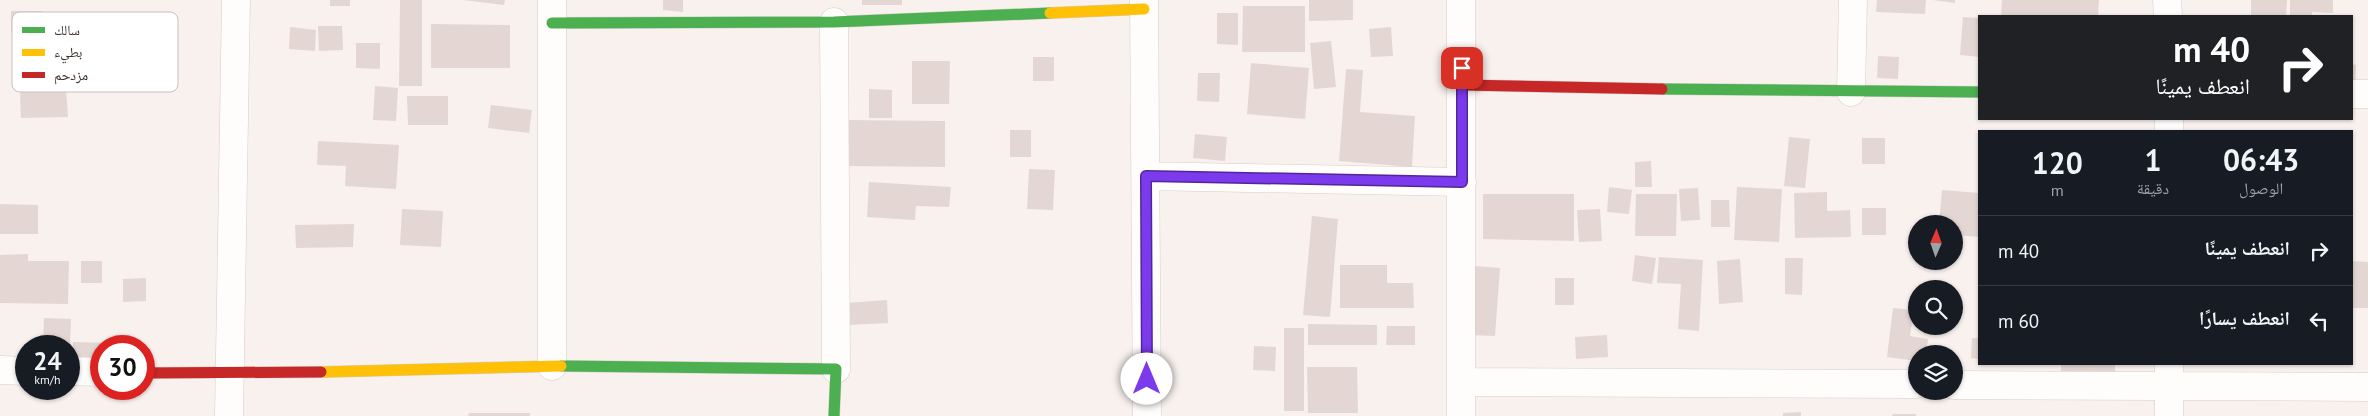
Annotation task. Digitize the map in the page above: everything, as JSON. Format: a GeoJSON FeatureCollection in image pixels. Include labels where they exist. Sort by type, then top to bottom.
{"type":"FeatureCollection","features":[{"type":"Feature","properties":{"kind":"street"},"geometry":{"type":"LineString","coordinates":[[228,416],[231,374],[236,0]]}},
{"type":"Feature","properties":{"kind":"street"},"geometry":{"type":"LineString","coordinates":[[1461,0],[1461,416]]}},
{"type":"Feature","properties":{"kind":"street"},"geometry":{"type":"LineString","coordinates":[[1851,92],[1853,0]]}},
{"type":"Feature","properties":{"kind":"street"},"geometry":{"type":"LineString","coordinates":[[2167,0],[2168,15]]}},
{"type":"Feature","properties":{"kind":"street"},"geometry":{"type":"LineString","coordinates":[[552,366],[552,12],[834,22],[1144,5],[1147,416]]}},
{"type":"Feature","properties":{"kind":"street"},"geometry":{"type":"LineString","coordinates":[[834,22],[836,368],[834,416]]}},
{"type":"Feature","properties":{"kind":"street"},"geometry":{"type":"LineString","coordinates":[[1462,85],[1851,92],[1978,92]]}},
{"type":"Feature","properties":{"kind":"street"},"geometry":{"type":"LineString","coordinates":[[2353,94],[2368,94]]}},
{"type":"Feature","properties":{"kind":"street"},"geometry":{"type":"LineString","coordinates":[[1146,176],[1462,182]]}},
{"type":"Feature","properties":{"kind":"street"},"geometry":{"type":"LineString","coordinates":[[155,373],[231,374],[552,366],[836,368]]}},
{"type":"Feature","properties":{"kind":"street"},"geometry":{"type":"LineString","coordinates":[[0,370],[15,371]]}},
{"type":"Feature","properties":{"kind":"street"},"geometry":{"type":"LineString","coordinates":[[1963,385],[2169,375],[2368,387]]}},
{"type":"Feature","properties":{"kind":"street"},"geometry":{"type":"LineString","coordinates":[[2169,375],[2169,416]]}},
{"type":"Feature","properties":{"kind":"street"},"geometry":{"type":"LineString","coordinates":[[1461,382],[1908,384]]}},
{"type":"Feature","properties":{"kind":"building"},"geometry":{"type":"Polygon","coordinates":[[[330,0],[350,0],[350,6],[330,6],[330,0]]]}},
{"type":"Feature","properties":{"kind":"building"},"geometry":{"type":"Polygon","coordinates":[[[400,0],[422,0],[422,86],[399,86],[400,0]]]}},
{"type":"Feature","properties":{"kind":"building"},"geometry":{"type":"Polygon","coordinates":[[[463,0],[505,0],[504,5],[463,0]]]}},
{"type":"Feature","properties":{"kind":"building"},"geometry":{"type":"Polygon","coordinates":[[[663,0],[683,0],[683,12],[663,10],[663,0]]]}},
{"type":"Feature","properties":{"kind":"building"},"geometry":{"type":"Polygon","coordinates":[[[862,0],[902,0],[902,5],[862,5],[862,0]]]}},
{"type":"Feature","properties":{"kind":"building"},"geometry":{"type":"Polygon","coordinates":[[[1309,0],[1353,0],[1353,20],[1309,21],[1309,0]]]}},
{"type":"Feature","properties":{"kind":"building"},"geometry":{"type":"Polygon","coordinates":[[[1877,0],[1926,0],[1925,14],[1876,12],[1877,0]]]}},
{"type":"Feature","properties":{"kind":"building"},"geometry":{"type":"Polygon","coordinates":[[[1933,0],[1955,0],[1955,3],[1933,0]]]}},
{"type":"Feature","properties":{"kind":"building"},"geometry":{"type":"Polygon","coordinates":[[[2002,0],[2099,0],[2098,15],[2001,15],[2002,0]]]}},
{"type":"Feature","properties":{"kind":"building"},"geometry":{"type":"Polygon","coordinates":[[[2251,0],[2287,0],[2286,15],[2251,15],[2251,0]]]}},
{"type":"Feature","properties":{"kind":"building"},"geometry":{"type":"Polygon","coordinates":[[[2290,0],[2333,0],[2333,13],[2312,12],[2312,15],[2290,15],[2290,0]]]}},
{"type":"Feature","properties":{"kind":"building"},"geometry":{"type":"Polygon","coordinates":[[[1243,6],[1305,6],[1305,52],[1242,52],[1243,6]]]}},
{"type":"Feature","properties":{"kind":"building"},"geometry":{"type":"Polygon","coordinates":[[[11,11],[43,11],[12,12],[11,32],[11,11]]]}},
{"type":"Feature","properties":{"kind":"building"},"geometry":{"type":"Polygon","coordinates":[[[1217,13],[1238,13],[1238,45],[1217,44],[1217,13]]]}},
{"type":"Feature","properties":{"kind":"building"},"geometry":{"type":"Polygon","coordinates":[[[1963,17],[1978,18],[1978,57],[1960,55],[1963,17]]]}},
{"type":"Feature","properties":{"kind":"building"},"geometry":{"type":"Polygon","coordinates":[[[431,24],[510,25],[510,68],[431,68],[431,24]]]}},
{"type":"Feature","properties":{"kind":"building"},"geometry":{"type":"Polygon","coordinates":[[[318,26],[342,26],[343,50],[319,51],[318,26]]]}},
{"type":"Feature","properties":{"kind":"building"},"geometry":{"type":"Polygon","coordinates":[[[290,27],[316,30],[315,51],[289,49],[290,27]]]}},
{"type":"Feature","properties":{"kind":"building"},"geometry":{"type":"Polygon","coordinates":[[[1391,27],[1393,56],[1371,57],[1369,29],[1391,27]]]}},
{"type":"Feature","properties":{"kind":"building"},"geometry":{"type":"Polygon","coordinates":[[[1331,41],[1336,87],[1314,89],[1310,43],[1331,41]]]}},
{"type":"Feature","properties":{"kind":"building"},"geometry":{"type":"Polygon","coordinates":[[[356,43],[380,43],[380,69],[356,68],[356,43]]]}},
{"type":"Feature","properties":{"kind":"building"},"geometry":{"type":"Polygon","coordinates":[[[1878,56],[1899,57],[1898,79],[1877,78],[1878,56]]]}},
{"type":"Feature","properties":{"kind":"building"},"geometry":{"type":"Polygon","coordinates":[[[1033,57],[1054,57],[1054,81],[1033,81],[1033,57]]]}},
{"type":"Feature","properties":{"kind":"building"},"geometry":{"type":"Polygon","coordinates":[[[912,61],[950,61],[949,104],[912,104],[912,61]]]}},
{"type":"Feature","properties":{"kind":"building"},"geometry":{"type":"Polygon","coordinates":[[[1251,63],[1309,68],[1305,119],[1247,114],[1251,63]]]}},
{"type":"Feature","properties":{"kind":"building"},"geometry":{"type":"Polygon","coordinates":[[[2353,64],[2356,65],[2355,90],[2353,90],[2353,64]]]}},
{"type":"Feature","properties":{"kind":"building"},"geometry":{"type":"Polygon","coordinates":[[[1346,69],[1363,70],[1360,112],[1415,116],[1412,167],[1339,161],[1346,69]]]}},
{"type":"Feature","properties":{"kind":"building"},"geometry":{"type":"Polygon","coordinates":[[[1198,73],[1220,73],[1219,102],[1197,101],[1198,73]]]}},
{"type":"Feature","properties":{"kind":"building"},"geometry":{"type":"Polygon","coordinates":[[[375,86],[398,88],[396,121],[373,120],[375,86]]]}},
{"type":"Feature","properties":{"kind":"building"},"geometry":{"type":"Polygon","coordinates":[[[869,89],[892,90],[892,118],[869,118],[869,89]]]}},
{"type":"Feature","properties":{"kind":"building"},"geometry":{"type":"Polygon","coordinates":[[[20,92],[66,92],[68,117],[21,118],[20,92]]]}},
{"type":"Feature","properties":{"kind":"building"},"geometry":{"type":"Polygon","coordinates":[[[407,96],[448,96],[448,125],[408,125],[407,96]]]}},
{"type":"Feature","properties":{"kind":"building"},"geometry":{"type":"Polygon","coordinates":[[[491,105],[532,110],[529,133],[488,128],[491,105]]]}},
{"type":"Feature","properties":{"kind":"building"},"geometry":{"type":"Polygon","coordinates":[[[845,120],[945,121],[945,167],[844,166],[845,120]]]}},
{"type":"Feature","properties":{"kind":"building"},"geometry":{"type":"Polygon","coordinates":[[[1010,130],[1031,130],[1031,157],[1010,157],[1010,130]]]}},
{"type":"Feature","properties":{"kind":"building"},"geometry":{"type":"Polygon","coordinates":[[[1195,134],[1227,137],[1225,161],[1193,158],[1195,134]]]}},
{"type":"Feature","properties":{"kind":"building"},"geometry":{"type":"Polygon","coordinates":[[[1789,137],[1810,139],[1805,188],[1784,186],[1789,137]]]}},
{"type":"Feature","properties":{"kind":"building"},"geometry":{"type":"Polygon","coordinates":[[[1862,138],[1885,138],[1885,164],[1862,164],[1862,138]]]}},
{"type":"Feature","properties":{"kind":"building"},"geometry":{"type":"Polygon","coordinates":[[[318,141],[399,145],[396,189],[345,186],[346,166],[317,165],[318,141]]]}},
{"type":"Feature","properties":{"kind":"building"},"geometry":{"type":"Polygon","coordinates":[[[1651,161],[1652,187],[1635,187],[1635,162],[1651,161]]]}},
{"type":"Feature","properties":{"kind":"building"},"geometry":{"type":"Polygon","coordinates":[[[1029,169],[1055,170],[1053,210],[1027,209],[1029,169]]]}},
{"type":"Feature","properties":{"kind":"building"},"geometry":{"type":"Polygon","coordinates":[[[869,182],[951,187],[949,207],[916,206],[915,220],[867,217],[869,182]]]}},
{"type":"Feature","properties":{"kind":"building"},"geometry":{"type":"Polygon","coordinates":[[[1609,187],[1632,190],[1629,214],[1607,212],[1609,187]]]}},
{"type":"Feature","properties":{"kind":"building"},"geometry":{"type":"Polygon","coordinates":[[[1737,187],[1782,189],[1779,242],[1734,240],[1737,187]]]}},
{"type":"Feature","properties":{"kind":"building"},"geometry":{"type":"Polygon","coordinates":[[[1698,188],[1700,220],[1681,221],[1679,189],[1698,188]]]}},
{"type":"Feature","properties":{"kind":"building"},"geometry":{"type":"Polygon","coordinates":[[[1942,190],[1978,193],[1978,237],[1963,236],[1963,215],[1940,215],[1942,190]]]}},
{"type":"Feature","properties":{"kind":"building"},"geometry":{"type":"Polygon","coordinates":[[[1827,192],[1827,211],[1850,210],[1851,237],[1795,238],[1794,193],[1827,192]]]}},
{"type":"Feature","properties":{"kind":"building"},"geometry":{"type":"Polygon","coordinates":[[[1483,194],[1574,194],[1574,241],[1483,239],[1483,194]]]}},
{"type":"Feature","properties":{"kind":"building"},"geometry":{"type":"Polygon","coordinates":[[[1636,194],[1677,194],[1676,236],[1635,236],[1636,194]]]}},
{"type":"Feature","properties":{"kind":"building"},"geometry":{"type":"Polygon","coordinates":[[[1711,200],[1729,200],[1730,227],[1711,227],[1711,200]]]}},
{"type":"Feature","properties":{"kind":"building"},"geometry":{"type":"Polygon","coordinates":[[[0,204],[38,205],[38,234],[0,234],[0,204]]]}},
{"type":"Feature","properties":{"kind":"building"},"geometry":{"type":"Polygon","coordinates":[[[1862,208],[1886,208],[1886,235],[1862,235],[1862,208]]]}},
{"type":"Feature","properties":{"kind":"building"},"geometry":{"type":"Polygon","coordinates":[[[402,209],[443,211],[441,247],[400,245],[402,209]]]}},
{"type":"Feature","properties":{"kind":"building"},"geometry":{"type":"Polygon","coordinates":[[[1600,209],[1602,241],[1579,242],[1577,210],[1600,209]]]}},
{"type":"Feature","properties":{"kind":"building"},"geometry":{"type":"Polygon","coordinates":[[[1312,216],[1338,219],[1330,317],[1303,315],[1312,216]]]}},
{"type":"Feature","properties":{"kind":"building"},"geometry":{"type":"Polygon","coordinates":[[[354,224],[353,247],[296,248],[295,225],[354,224]]]}},
{"type":"Feature","properties":{"kind":"building"},"geometry":{"type":"Polygon","coordinates":[[[28,254],[28,261],[69,261],[68,304],[0,303],[0,255],[28,254]]]}},
{"type":"Feature","properties":{"kind":"building"},"geometry":{"type":"Polygon","coordinates":[[[1635,255],[1656,258],[1652,284],[1632,281],[1635,255]]]}},
{"type":"Feature","properties":{"kind":"building"},"geometry":{"type":"Polygon","coordinates":[[[1659,257],[1703,260],[1699,331],[1678,329],[1681,284],[1657,283],[1659,257]]]}},
{"type":"Feature","properties":{"kind":"building"},"geometry":{"type":"Polygon","coordinates":[[[1785,258],[1803,258],[1802,295],[1785,294],[1785,258]]]}},
{"type":"Feature","properties":{"kind":"building"},"geometry":{"type":"Polygon","coordinates":[[[1740,259],[1743,302],[1719,304],[1717,261],[1740,259]]]}},
{"type":"Feature","properties":{"kind":"building"},"geometry":{"type":"Polygon","coordinates":[[[81,261],[102,261],[102,283],[81,283],[81,261]]]}},
{"type":"Feature","properties":{"kind":"building"},"geometry":{"type":"Polygon","coordinates":[[[2353,261],[2368,262],[2368,308],[2353,308],[2353,261]]]}},
{"type":"Feature","properties":{"kind":"building"},"geometry":{"type":"Polygon","coordinates":[[[1340,265],[1387,265],[1387,283],[1413,283],[1414,308],[1340,308],[1340,265]]]}},
{"type":"Feature","properties":{"kind":"building"},"geometry":{"type":"Polygon","coordinates":[[[1475,266],[1500,268],[1495,336],[1471,335],[1475,266]]]}},
{"type":"Feature","properties":{"kind":"building"},"geometry":{"type":"Polygon","coordinates":[[[146,278],[146,301],[123,302],[123,279],[146,278]]]}},
{"type":"Feature","properties":{"kind":"building"},"geometry":{"type":"Polygon","coordinates":[[[1555,278],[1574,278],[1574,305],[1555,305],[1555,278]]]}},
{"type":"Feature","properties":{"kind":"building"},"geometry":{"type":"Polygon","coordinates":[[[887,300],[888,323],[848,325],[847,303],[887,300]]]}},
{"type":"Feature","properties":{"kind":"building"},"geometry":{"type":"Polygon","coordinates":[[[1893,308],[1908,309],[1908,335],[1928,339],[1927,345],[1908,345],[1908,360],[1887,357],[1893,308]]]}},
{"type":"Feature","properties":{"kind":"building"},"geometry":{"type":"Polygon","coordinates":[[[44,318],[71,319],[70,335],[43,335],[44,318]]]}},
{"type":"Feature","properties":{"kind":"building"},"geometry":{"type":"Polygon","coordinates":[[[1308,324],[1377,325],[1377,345],[1308,345],[1308,324]]]}},
{"type":"Feature","properties":{"kind":"building"},"geometry":{"type":"Polygon","coordinates":[[[1387,326],[1415,326],[1415,345],[1386,345],[1387,326]]]}},
{"type":"Feature","properties":{"kind":"building"},"geometry":{"type":"Polygon","coordinates":[[[1284,328],[1304,328],[1304,411],[1284,411],[1284,328]]]}},
{"type":"Feature","properties":{"kind":"building"},"geometry":{"type":"Polygon","coordinates":[[[1607,335],[1608,357],[1576,359],[1575,337],[1607,335]]]}},
{"type":"Feature","properties":{"kind":"building"},"geometry":{"type":"Polygon","coordinates":[[[1972,338],[1978,338],[1978,359],[1971,358],[1972,338]]]}},
{"type":"Feature","properties":{"kind":"building"},"geometry":{"type":"Polygon","coordinates":[[[80,342],[90,342],[90,364],[80,363],[80,342]]]}},
{"type":"Feature","properties":{"kind":"building"},"geometry":{"type":"Polygon","coordinates":[[[1254,346],[1276,347],[1275,371],[1253,370],[1254,346]]]}},
{"type":"Feature","properties":{"kind":"building"},"geometry":{"type":"Polygon","coordinates":[[[2061,365],[2115,365],[2115,373],[2061,372],[2061,365]]]}},
{"type":"Feature","properties":{"kind":"building"},"geometry":{"type":"Polygon","coordinates":[[[1307,367],[1357,367],[1358,413],[1308,413],[1307,367]]]}},
{"type":"Feature","properties":{"kind":"building"},"geometry":{"type":"Polygon","coordinates":[[[1801,412],[1801,416],[1783,416],[1783,413],[1801,412]]]}},
{"type":"Feature","properties":{"kind":"building"},"geometry":{"type":"Polygon","coordinates":[[[469,413],[530,413],[530,416],[468,416],[469,413]]]}},
{"type":"Feature","properties":{"kind":"building"},"geometry":{"type":"Polygon","coordinates":[[[1893,414],[1916,414],[1916,416],[1892,416],[1893,414]]]}},
{"type":"Feature","properties":{"kind":"traffic: fast"},"geometry":{"type":"LineString","coordinates":[[552,23],[834,22],[1050,13]]}},
{"type":"Feature","properties":{"kind":"traffic: fast"},"geometry":{"type":"LineString","coordinates":[[1662,89],[1978,92]]}},
{"type":"Feature","properties":{"kind":"traffic: fast"},"geometry":{"type":"LineString","coordinates":[[561,366],[836,369],[834,416]]}},
{"type":"Feature","properties":{"kind":"traffic: slow"},"geometry":{"type":"LineString","coordinates":[[1050,13],[1144,9]]}},
{"type":"Feature","properties":{"kind":"traffic: slow"},"geometry":{"type":"LineString","coordinates":[[321,372],[561,366]]}},
{"type":"Feature","properties":{"kind":"traffic: jam"},"geometry":{"type":"LineString","coordinates":[[1462,85],[1662,89]]}},
{"type":"Feature","properties":{"kind":"traffic: jam"},"geometry":{"type":"LineString","coordinates":[[155,373],[321,372]]}},
{"type":"Feature","properties":{"kind":"route"},"geometry":{"type":"LineString","coordinates":[[1147,379],[1146,176],[1462,182],[1462,68]]}}]}
